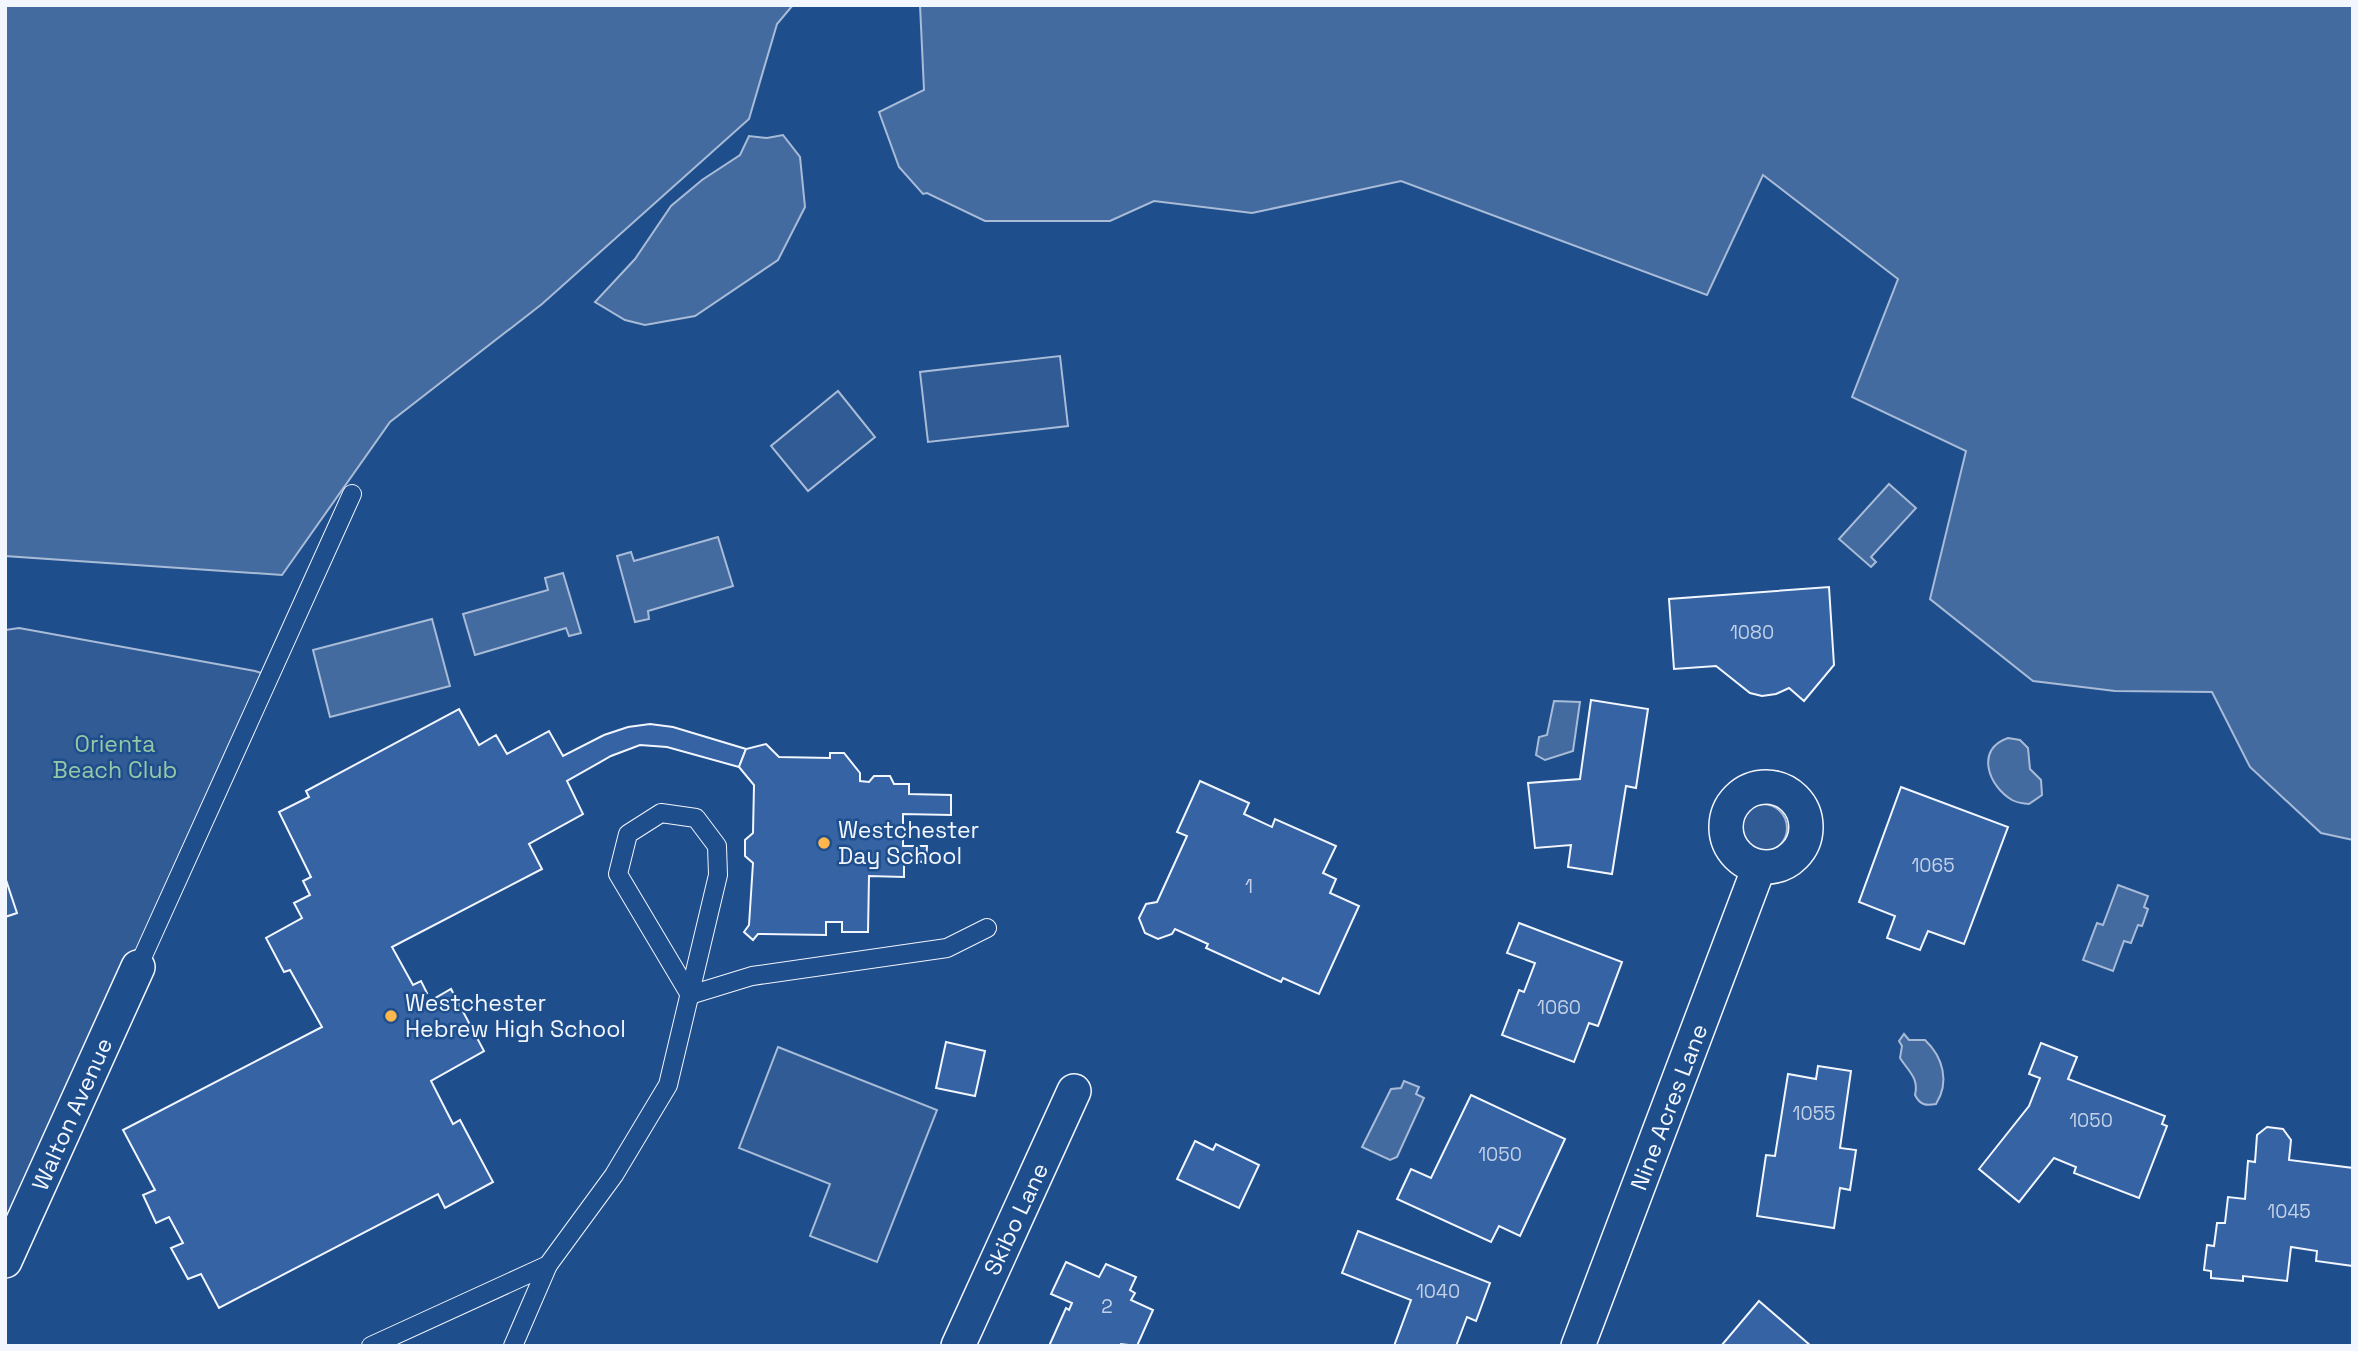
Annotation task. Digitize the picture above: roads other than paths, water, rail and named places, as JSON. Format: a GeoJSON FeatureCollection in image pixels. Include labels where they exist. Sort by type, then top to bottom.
{"type":"FeatureCollection","features":[{"type":"Feature","properties":{"kind":"street","name":"Nine Acres Lane"},"geometry":{"type":"LineString","coordinates":[[1578,1346],[1759,867]]}},
{"type":"Feature","properties":{"kind":"street","name":"Walton Avenue"},"geometry":{"type":"LineString","coordinates":[[5,1261],[138,967]]}},
{"type":"Feature","properties":{"kind":"street","name":"Skibo Lane"},"geometry":{"type":"LineString","coordinates":[[958,1346],[1074,1091]]}},
{"type":"Feature","properties":{"kind":"lane"},"geometry":{"type":"LineString","coordinates":[[138,967],[352,494]]}},
{"type":"Feature","properties":{"kind":"lane"},"geometry":{"type":"LineString","coordinates":[[513,1346],[548,1265],[614,1175],[668,1085],[690,995],[718,875],[717,846],[696,818],[661,813],[628,834],[618,874],[690,995]]}},
{"type":"Feature","properties":{"kind":"lane"},"geometry":{"type":"LineString","coordinates":[[690,995],[752,976],[947,948],[987,928]]}},
{"type":"Feature","properties":{"kind":"lane"},"geometry":{"type":"LineString","coordinates":[[371,1346],[548,1265]]}},
{"type":"Feature","properties":{"kind":"place","name":"Westchester Day School"},"geometry":{"type":"Point","coordinates":[824,843]}},
{"type":"Feature","properties":{"kind":"place","name":"Westchester Hebrew High School"},"geometry":{"type":"Point","coordinates":[391,1016]}},
{"type":"Feature","properties":{"kind":"park label","name":"Orienta Beach Club"},"geometry":{"type":"Point","coordinates":[115,757]}}]}
